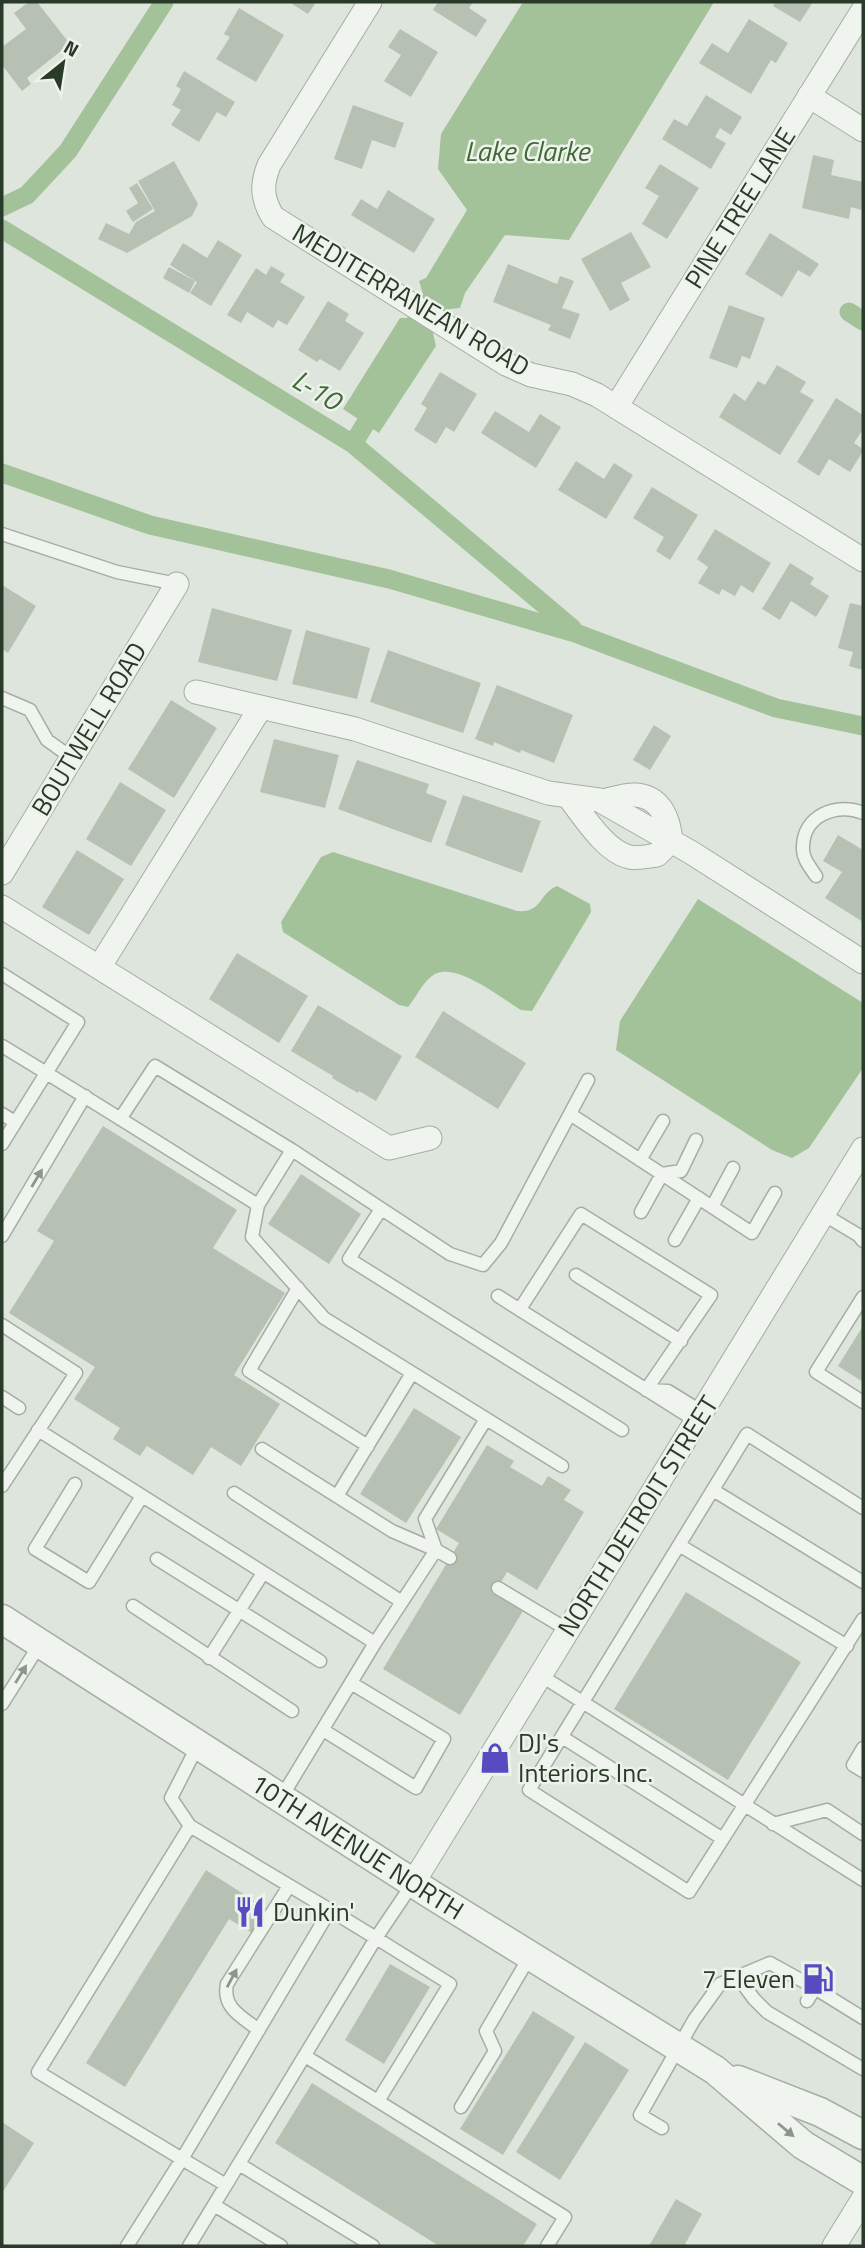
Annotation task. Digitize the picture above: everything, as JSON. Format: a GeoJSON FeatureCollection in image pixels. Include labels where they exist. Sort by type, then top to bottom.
{"type":"FeatureCollection","features":[{"type":"Feature","properties":{"kind":"street","name":"MEDITERRANEAN ROAD"},"geometry":{"type":"LineString","coordinates":[[370,2],[269,165],[263,192],[266,205],[274,217],[518,370],[572,384],[597,395],[863,560]]}},
{"type":"Feature","properties":{"kind":"street","name":"PINE TREE LANE"},"geometry":{"type":"LineString","coordinates":[[616,407],[863,10]]}},
{"type":"Feature","properties":{"kind":"street"},"geometry":{"type":"LineString","coordinates":[[809,96],[863,130]]}},
{"type":"Feature","properties":{"kind":"street","name":"BOUTWELL ROAD"},"geometry":{"type":"LineString","coordinates":[[2,873],[177,584]]}},
{"type":"Feature","properties":{"kind":"street"},"geometry":{"type":"LineString","coordinates":[[196,692],[355,729],[548,793],[612,807],[863,962]]}},
{"type":"Feature","properties":{"kind":"street"},"geometry":{"type":"LineString","coordinates":[[100,967],[261,707]]}},
{"type":"Feature","properties":{"kind":"street"},"geometry":{"type":"LineString","coordinates":[[568,796],[601,838],[629,857],[657,855],[671,841]]}},
{"type":"Feature","properties":{"kind":"street"},"geometry":{"type":"LineString","coordinates":[[601,838],[612,807]]}},
{"type":"Feature","properties":{"kind":"street"},"geometry":{"type":"LineString","coordinates":[[2,907],[389,1149],[430,1138]]}},
{"type":"Feature","properties":{"kind":"street","name":"NORTH DETROIT STREET"},"geometry":{"type":"LineString","coordinates":[[413,1882],[863,1149]]}},
{"type":"Feature","properties":{"kind":"street","name":"10TH AVENUE NORTH"},"geometry":{"type":"LineString","coordinates":[[2,1619],[678,2048],[715,2070],[820,2112],[863,2135]]}},
{"type":"Feature","properties":{"kind":"street","name":"10TH AVENUE NORTH"},"geometry":{"type":"LineString","coordinates":[[715,2070],[803,2145],[863,2181]]}},
{"type":"Feature","properties":{"kind":"street"},"geometry":{"type":"LineString","coordinates":[[834,2246],[863,2199]]}},
{"type":"Feature","properties":{"kind":"lane"},"geometry":{"type":"LineString","coordinates":[[2,534],[117,572],[177,584]]}},
{"type":"Feature","properties":{"kind":"lane"},"geometry":{"type":"LineString","coordinates":[[2,698],[30,710],[47,740],[72,758]]}},
{"type":"Feature","properties":{"kind":"lane"},"geometry":{"type":"LineString","coordinates":[[816,876],[806,863],[802,848],[805,834],[812,822],[823,813],[836,809],[853,809],[863,813]]}},
{"type":"Feature","properties":{"kind":"lane"},"geometry":{"type":"LineString","coordinates":[[2,974],[78,1023],[2,1144]]}},
{"type":"Feature","properties":{"kind":"lane"},"geometry":{"type":"LineString","coordinates":[[2,1046],[258,1206]]}},
{"type":"Feature","properties":{"kind":"lane"},"geometry":{"type":"LineString","coordinates":[[120,1119],[155,1066],[292,1150],[450,1254],[483,1265],[501,1243],[588,1080]]}},
{"type":"Feature","properties":{"kind":"lane"},"geometry":{"type":"LineString","coordinates":[[2,1236],[85,1096]]}},
{"type":"Feature","properties":{"kind":"lane"},"geometry":{"type":"LineString","coordinates":[[2,1114],[15,1122]]}},
{"type":"Feature","properties":{"kind":"lane"},"geometry":{"type":"LineString","coordinates":[[569,1114],[752,1233],[775,1194]]}},
{"type":"Feature","properties":{"kind":"lane"},"geometry":{"type":"LineString","coordinates":[[640,1160],[663,1121]]}},
{"type":"Feature","properties":{"kind":"lane"},"geometry":{"type":"LineString","coordinates":[[662,1174],[681,1171],[696,1140]]}},
{"type":"Feature","properties":{"kind":"lane"},"geometry":{"type":"LineString","coordinates":[[292,1150],[258,1206],[252,1237],[324,1318],[562,1466]]}},
{"type":"Feature","properties":{"kind":"lane"},"geometry":{"type":"LineString","coordinates":[[712,1207],[733,1168]]}},
{"type":"Feature","properties":{"kind":"lane"},"geometry":{"type":"LineString","coordinates":[[641,1212],[662,1174]]}},
{"type":"Feature","properties":{"kind":"lane"},"geometry":{"type":"LineString","coordinates":[[675,1240],[699,1198]]}},
{"type":"Feature","properties":{"kind":"lane"},"geometry":{"type":"LineString","coordinates":[[381,1209],[349,1259],[622,1430]]}},
{"type":"Feature","properties":{"kind":"lane"},"geometry":{"type":"LineString","coordinates":[[823,1213],[859,1235],[863,1241]]}},
{"type":"Feature","properties":{"kind":"lane"},"geometry":{"type":"LineString","coordinates":[[520,1309],[580,1214],[710,1295],[646,1390]]}},
{"type":"Feature","properties":{"kind":"lane"},"geometry":{"type":"LineString","coordinates":[[576,1275],[681,1341]]}},
{"type":"Feature","properties":{"kind":"lane"},"geometry":{"type":"LineString","coordinates":[[298,1288],[249,1371],[368,1446]]}},
{"type":"Feature","properties":{"kind":"lane"},"geometry":{"type":"LineString","coordinates":[[498,1296],[646,1390],[699,1416]]}},
{"type":"Feature","properties":{"kind":"lane"},"geometry":{"type":"LineString","coordinates":[[863,1297],[816,1372],[863,1402]]}},
{"type":"Feature","properties":{"kind":"lane"},"geometry":{"type":"LineString","coordinates":[[2,1325],[76,1373],[2,1486]]}},
{"type":"Feature","properties":{"kind":"lane"},"geometry":{"type":"LineString","coordinates":[[337,1496],[412,1373]]}},
{"type":"Feature","properties":{"kind":"lane"},"geometry":{"type":"LineString","coordinates":[[2,1397],[19,1408]]}},
{"type":"Feature","properties":{"kind":"lane"},"geometry":{"type":"LineString","coordinates":[[436,1550],[425,1520],[486,1419]]}},
{"type":"Feature","properties":{"kind":"lane"},"geometry":{"type":"LineString","coordinates":[[38,1430],[375,1643]]}},
{"type":"Feature","properties":{"kind":"lane"},"geometry":{"type":"LineString","coordinates":[[863,1508],[747,1434],[529,1790],[689,1892],[863,1619]]}},
{"type":"Feature","properties":{"kind":"lane"},"geometry":{"type":"LineString","coordinates":[[262,1449],[392,1531],[450,1559]]}},
{"type":"Feature","properties":{"kind":"lane"},"geometry":{"type":"LineString","coordinates":[[75,1484],[35,1549],[89,1582],[142,1496]]}},
{"type":"Feature","properties":{"kind":"lane"},"geometry":{"type":"LineString","coordinates":[[713,1490],[863,1582]]}},
{"type":"Feature","properties":{"kind":"lane"},"geometry":{"type":"LineString","coordinates":[[234,1493],[402,1602]]}},
{"type":"Feature","properties":{"kind":"lane"},"geometry":{"type":"LineString","coordinates":[[679,1545],[847,1646]]}},
{"type":"Feature","properties":{"kind":"lane"},"geometry":{"type":"LineString","coordinates":[[281,1798],[375,1643],[436,1550]]}},
{"type":"Feature","properties":{"kind":"lane"},"geometry":{"type":"LineString","coordinates":[[157,1559],[320,1661]]}},
{"type":"Feature","properties":{"kind":"lane"},"geometry":{"type":"LineString","coordinates":[[209,1658],[263,1573]]}},
{"type":"Feature","properties":{"kind":"lane"},"geometry":{"type":"LineString","coordinates":[[498,1588],[568,1630]]}},
{"type":"Feature","properties":{"kind":"lane"},"geometry":{"type":"LineString","coordinates":[[133,1606],[292,1711]]}},
{"type":"Feature","properties":{"kind":"lane"},"geometry":{"type":"LineString","coordinates":[[2,1704],[40,1644]]}},
{"type":"Feature","properties":{"kind":"lane"},"geometry":{"type":"LineString","coordinates":[[540,1675],[863,1880]]}},
{"type":"Feature","properties":{"kind":"lane"},"geometry":{"type":"LineString","coordinates":[[323,1730],[416,1788],[444,1739],[351,1683]]}},
{"type":"Feature","properties":{"kind":"lane"},"geometry":{"type":"LineString","coordinates":[[562,1737],[723,1839]]}},
{"type":"Feature","properties":{"kind":"lane"},"geometry":{"type":"LineString","coordinates":[[198,1745],[171,1798],[190,1826],[450,1984],[377,2101]]}},
{"type":"Feature","properties":{"kind":"lane"},"geometry":{"type":"LineString","coordinates":[[863,1748],[853,1765],[863,1771]]}},
{"type":"Feature","properties":{"kind":"lane"},"geometry":{"type":"LineString","coordinates":[[774,1824],[827,1810],[863,1834]]}},
{"type":"Feature","properties":{"kind":"lane"},"geometry":{"type":"LineString","coordinates":[[190,1826],[38,2071],[226,2185]]}},
{"type":"Feature","properties":{"kind":"lane"},"geometry":{"type":"LineString","coordinates":[[190,2246],[376,1938],[413,1882]]}},
{"type":"Feature","properties":{"kind":"lane"},"geometry":{"type":"LineString","coordinates":[[259,2029],[230,2005],[225,1995],[227,1984],[289,1886]]}},
{"type":"Feature","properties":{"kind":"lane"},"geometry":{"type":"LineString","coordinates":[[127,2246],[330,1910]]}},
{"type":"Feature","properties":{"kind":"lane"},"geometry":{"type":"LineString","coordinates":[[461,2107],[495,2051],[486,2031],[530,1956]]}},
{"type":"Feature","properties":{"kind":"lane"},"geometry":{"type":"LineString","coordinates":[[663,2128],[640,2115],[694,2020],[720,1984],[770,1963],[795,1984],[815,1988],[830,1997],[843,2013],[861,2022]]}},
{"type":"Feature","properties":{"kind":"lane"},"geometry":{"type":"LineString","coordinates":[[737,1976],[754,1999],[778,2012],[792,2027],[824,2046],[846,2051],[863,2067]]}},
{"type":"Feature","properties":{"kind":"lane"},"geometry":{"type":"LineString","coordinates":[[807,2001],[815,1988]]}},
{"type":"Feature","properties":{"kind":"lane"},"geometry":{"type":"LineString","coordinates":[[822,2009],[830,1997]]}},
{"type":"Feature","properties":{"kind":"lane"},"geometry":{"type":"LineString","coordinates":[[792,2027],[800,2014]]}},
{"type":"Feature","properties":{"kind":"lane"},"geometry":{"type":"LineString","coordinates":[[805,2035],[813,2022]]}},
{"type":"Feature","properties":{"kind":"lane"},"geometry":{"type":"LineString","coordinates":[[824,2046],[831,2034]]}},
{"type":"Feature","properties":{"kind":"lane"},"geometry":{"type":"LineString","coordinates":[[304,2056],[565,2217],[547,2246]]}},
{"type":"Feature","properties":{"kind":"lane"},"geometry":{"type":"LineString","coordinates":[[239,2164],[373,2246]]}},
{"type":"Feature","properties":{"kind":"lane"},"geometry":{"type":"LineString","coordinates":[[214,2205],[281,2246]]}},
{"type":"Feature","properties":{"kind":"water","name":"Lake Clarke"},"geometry":{"type":"Polygon","coordinates":[[[523,2],[714,2],[569,240],[505,235],[465,293],[460,308],[450,309],[433,333],[436,346],[379,433],[343,409],[400,318],[407,318],[423,294],[419,281],[426,278],[467,210],[438,169],[441,134],[523,2]]]}},
{"type":"Feature","properties":{"kind":"water"},"geometry":{"type":"Polygon","coordinates":[[[333,852],[517,911],[532,909],[557,886],[590,904],[591,912],[532,1011],[521,1010],[490,989],[452,972],[441,972],[432,976],[408,1007],[399,1005],[283,932],[281,922],[321,857],[333,852]]]}},
{"type":"Feature","properties":{"kind":"water"},"geometry":{"type":"Polygon","coordinates":[[[698,899],[863,1003],[863,1068],[809,1148],[792,1158],[772,1150],[616,1050],[620,1021],[698,899]]]}},
{"type":"Feature","properties":{"kind":"building"},"geometry":{"type":"Polygon","coordinates":[[[29,2],[37,2],[70,44],[27,78],[31,84],[22,91],[2,65],[2,47],[26,29],[14,13],[29,2]]]}},
{"type":"Feature","properties":{"kind":"building"},"geometry":{"type":"Polygon","coordinates":[[[289,2],[316,2],[308,14],[289,2]]]}},
{"type":"Feature","properties":{"kind":"building"},"geometry":{"type":"Polygon","coordinates":[[[438,2],[473,2],[469,8],[487,20],[476,37],[433,10],[438,2]]]}},
{"type":"Feature","properties":{"kind":"building"},"geometry":{"type":"Polygon","coordinates":[[[776,2],[813,2],[800,22],[773,6],[776,2]]]}},
{"type":"Feature","properties":{"kind":"building"},"geometry":{"type":"Polygon","coordinates":[[[239,8],[284,35],[256,82],[216,59],[230,37],[224,34],[239,8]]]}},
{"type":"Feature","properties":{"kind":"building"},"geometry":{"type":"Polygon","coordinates":[[[749,19],[788,43],[776,63],[771,60],[751,94],[699,63],[712,43],[728,53],[749,19]]]}},
{"type":"Feature","properties":{"kind":"building"},"geometry":{"type":"Polygon","coordinates":[[[400,29],[438,52],[411,97],[384,81],[401,55],[388,47],[400,29]]]}},
{"type":"Feature","properties":{"kind":"building"},"geometry":{"type":"Polygon","coordinates":[[[184,71],[235,102],[226,117],[217,112],[199,142],[171,125],[181,110],[172,105],[181,89],[176,86],[184,71]]]}},
{"type":"Feature","properties":{"kind":"building"},"geometry":{"type":"Polygon","coordinates":[[[706,95],[742,117],[731,135],[720,128],[715,137],[726,143],[711,169],[662,139],[674,119],[687,126],[706,95]]]}},
{"type":"Feature","properties":{"kind":"building"},"geometry":{"type":"Polygon","coordinates":[[[353,105],[404,123],[395,148],[372,140],[362,169],[334,159],[353,105]]]}},
{"type":"Feature","properties":{"kind":"building"},"geometry":{"type":"Polygon","coordinates":[[[813,155],[834,160],[831,175],[863,182],[861,210],[851,207],[849,219],[802,208],[813,155]]]}},
{"type":"Feature","properties":{"kind":"building"},"geometry":{"type":"Polygon","coordinates":[[[174,161],[198,204],[192,216],[127,253],[98,239],[106,223],[129,234],[136,222],[155,211],[138,181],[174,161]]]}},
{"type":"Feature","properties":{"kind":"building"},"geometry":{"type":"Polygon","coordinates":[[[660,164],[699,188],[667,239],[642,224],[659,196],[645,188],[660,164]]]}},
{"type":"Feature","properties":{"kind":"building"},"geometry":{"type":"Polygon","coordinates":[[[137,183],[153,209],[133,222],[126,211],[138,203],[129,188],[137,183]]]}},
{"type":"Feature","properties":{"kind":"building"},"geometry":{"type":"Polygon","coordinates":[[[388,190],[435,219],[414,253],[351,215],[361,199],[377,209],[388,190]]]}},
{"type":"Feature","properties":{"kind":"building"},"geometry":{"type":"Polygon","coordinates":[[[631,232],[651,267],[621,283],[630,300],[610,311],[581,259],[631,232]]]}},
{"type":"Feature","properties":{"kind":"building"},"geometry":{"type":"Polygon","coordinates":[[[770,233],[819,264],[810,277],[798,270],[782,297],[745,274],[770,233]]]}},
{"type":"Feature","properties":{"kind":"building"},"geometry":{"type":"Polygon","coordinates":[[[218,240],[242,255],[211,306],[190,293],[197,282],[170,265],[183,243],[207,258],[218,240]]]}},
{"type":"Feature","properties":{"kind":"building"},"geometry":{"type":"Polygon","coordinates":[[[508,264],[557,284],[560,276],[574,281],[562,308],[580,314],[570,339],[548,330],[551,325],[493,302],[508,264]]]}},
{"type":"Feature","properties":{"kind":"building"},"geometry":{"type":"Polygon","coordinates":[[[271,266],[285,274],[280,282],[305,297],[287,325],[278,320],[273,328],[247,312],[241,323],[227,315],[256,268],[266,275],[271,266]]]}},
{"type":"Feature","properties":{"kind":"building"},"geometry":{"type":"Polygon","coordinates":[[[169,267],[195,281],[189,293],[163,278],[169,267]]]}},
{"type":"Feature","properties":{"kind":"building"},"geometry":{"type":"Polygon","coordinates":[[[328,301],[349,314],[345,321],[364,333],[340,371],[320,359],[317,362],[298,350],[328,301]]]}},
{"type":"Feature","properties":{"kind":"building"},"geometry":{"type":"Polygon","coordinates":[[[729,305],[765,318],[750,359],[742,356],[737,368],[709,358],[729,305]]]}},
{"type":"Feature","properties":{"kind":"building"},"geometry":{"type":"Polygon","coordinates":[[[777,365],[806,382],[800,392],[814,400],[780,455],[719,417],[734,393],[745,401],[758,381],[765,385],[777,365]]]}},
{"type":"Feature","properties":{"kind":"building"},"geometry":{"type":"Polygon","coordinates":[[[440,372],[477,394],[454,432],[446,427],[436,444],[414,430],[427,408],[421,404],[440,372]]]}},
{"type":"Feature","properties":{"kind":"building"},"geometry":{"type":"Polygon","coordinates":[[[836,398],[863,415],[863,429],[854,443],[863,451],[850,472],[829,459],[819,476],[797,462],[836,398]]]}},
{"type":"Feature","properties":{"kind":"building"},"geometry":{"type":"Polygon","coordinates":[[[495,411],[529,432],[540,414],[561,427],[536,468],[481,433],[495,411]]]}},
{"type":"Feature","properties":{"kind":"building"},"geometry":{"type":"Polygon","coordinates":[[[576,461],[604,479],[614,463],[633,475],[606,519],[558,490],[576,461]]]}},
{"type":"Feature","properties":{"kind":"building"},"geometry":{"type":"Polygon","coordinates":[[[652,487],[698,515],[670,560],[656,551],[664,537],[633,518],[652,487]]]}},
{"type":"Feature","properties":{"kind":"building"},"geometry":{"type":"Polygon","coordinates":[[[715,529],[771,563],[753,593],[741,585],[735,596],[722,589],[719,595],[698,583],[708,567],[697,559],[715,529]]]}},
{"type":"Feature","properties":{"kind":"building"},"geometry":{"type":"Polygon","coordinates":[[[790,563],[814,578],[810,584],[829,596],[816,617],[791,601],[780,620],[762,609],[790,563]]]}},
{"type":"Feature","properties":{"kind":"building"},"geometry":{"type":"Polygon","coordinates":[[[2,585],[36,606],[8,653],[2,649],[2,585]]]}},
{"type":"Feature","properties":{"kind":"building"},"geometry":{"type":"Polygon","coordinates":[[[850,603],[863,606],[863,670],[849,666],[853,652],[838,648],[850,603]]]}},
{"type":"Feature","properties":{"kind":"building"},"geometry":{"type":"Polygon","coordinates":[[[212,608],[292,630],[277,681],[198,662],[212,608]]]}},
{"type":"Feature","properties":{"kind":"building"},"geometry":{"type":"Polygon","coordinates":[[[306,630],[370,648],[357,699],[292,684],[306,630]]]}},
{"type":"Feature","properties":{"kind":"building"},"geometry":{"type":"Polygon","coordinates":[[[388,650],[481,683],[463,733],[370,702],[388,650]]]}},
{"type":"Feature","properties":{"kind":"building"},"geometry":{"type":"Polygon","coordinates":[[[497,685],[573,715],[554,763],[521,750],[520,753],[494,742],[493,746],[475,739],[497,685]]]}},
{"type":"Feature","properties":{"kind":"building"},"geometry":{"type":"Polygon","coordinates":[[[171,700],[217,728],[174,798],[128,769],[171,700]]]}},
{"type":"Feature","properties":{"kind":"building"},"geometry":{"type":"Polygon","coordinates":[[[654,725],[671,736],[650,770],[633,760],[654,725]]]}},
{"type":"Feature","properties":{"kind":"building"},"geometry":{"type":"Polygon","coordinates":[[[274,739],[339,755],[325,808],[260,792],[274,739]]]}},
{"type":"Feature","properties":{"kind":"building"},"geometry":{"type":"Polygon","coordinates":[[[357,760],[429,784],[426,793],[447,801],[431,843],[338,809],[357,760]]]}},
{"type":"Feature","properties":{"kind":"building"},"geometry":{"type":"Polygon","coordinates":[[[120,782],[166,810],[131,866],[86,839],[120,782]]]}},
{"type":"Feature","properties":{"kind":"building"},"geometry":{"type":"Polygon","coordinates":[[[463,795],[541,821],[522,873],[445,845],[463,795]]]}},
{"type":"Feature","properties":{"kind":"building"},"geometry":{"type":"Polygon","coordinates":[[[838,835],[863,850],[863,922],[825,898],[842,872],[823,861],[838,835]]]}},
{"type":"Feature","properties":{"kind":"building"},"geometry":{"type":"Polygon","coordinates":[[[77,850],[124,879],[89,935],[42,907],[77,850]]]}},
{"type":"Feature","properties":{"kind":"building"},"geometry":{"type":"Polygon","coordinates":[[[237,953],[308,996],[279,1043],[209,999],[237,953]]]}},
{"type":"Feature","properties":{"kind":"building"},"geometry":{"type":"Polygon","coordinates":[[[318,1005],[402,1056],[376,1101],[332,1078],[333,1076],[291,1051],[318,1005]]]}},
{"type":"Feature","properties":{"kind":"building"},"geometry":{"type":"Polygon","coordinates":[[[443,1011],[526,1063],[498,1109],[415,1057],[443,1011]]]}},
{"type":"Feature","properties":{"kind":"building"},"geometry":{"type":"Polygon","coordinates":[[[103,1126],[237,1210],[213,1248],[285,1293],[234,1375],[280,1404],[241,1466],[211,1447],[193,1475],[147,1446],[140,1456],[113,1439],[120,1428],[74,1399],[95,1367],[9,1313],[54,1241],[37,1231],[103,1126]]]}},
{"type":"Feature","properties":{"kind":"building"},"geometry":{"type":"Polygon","coordinates":[[[301,1174],[361,1214],[329,1264],[268,1224],[301,1174]]]}},
{"type":"Feature","properties":{"kind":"building"},"geometry":{"type":"Polygon","coordinates":[[[863,1326],[863,1382],[838,1366],[863,1326]]]}},
{"type":"Feature","properties":{"kind":"building"},"geometry":{"type":"Polygon","coordinates":[[[414,1408],[461,1437],[406,1523],[360,1494],[414,1408]]]}},
{"type":"Feature","properties":{"kind":"building"},"geometry":{"type":"Polygon","coordinates":[[[487,1445],[514,1461],[510,1467],[542,1486],[548,1476],[571,1490],[564,1500],[584,1512],[537,1590],[507,1572],[494,1594],[523,1611],[460,1715],[383,1669],[459,1543],[436,1529],[487,1445]]]}},
{"type":"Feature","properties":{"kind":"building"},"geometry":{"type":"Polygon","coordinates":[[[686,1592],[801,1662],[728,1780],[614,1709],[686,1592]]]}},
{"type":"Feature","properties":{"kind":"building"},"geometry":{"type":"Polygon","coordinates":[[[206,1870],[267,1909],[252,1933],[229,1919],[125,2087],[86,2063],[206,1870]]]}},
{"type":"Feature","properties":{"kind":"building"},"geometry":{"type":"Polygon","coordinates":[[[390,1964],[430,1987],[384,2064],[345,2040],[390,1964]]]}},
{"type":"Feature","properties":{"kind":"building"},"geometry":{"type":"Polygon","coordinates":[[[533,2011],[575,2037],[503,2155],[460,2129],[533,2011]]]}},
{"type":"Feature","properties":{"kind":"building"},"geometry":{"type":"Polygon","coordinates":[[[585,2042],[629,2070],[560,2180],[516,2152],[585,2042]]]}},
{"type":"Feature","properties":{"kind":"building"},"geometry":{"type":"Polygon","coordinates":[[[312,2083],[537,2224],[523,2246],[439,2246],[275,2143],[312,2083]]]}},
{"type":"Feature","properties":{"kind":"building"},"geometry":{"type":"Polygon","coordinates":[[[2,2122],[34,2143],[2,2193],[2,2122]]]}},
{"type":"Feature","properties":{"kind":"building"},"geometry":{"type":"Polygon","coordinates":[[[676,2199],[702,2214],[685,2244],[688,2246],[649,2246],[676,2199]]]}},
{"type":"Feature","properties":{"kind":"waterway"},"geometry":{"type":"LineString","coordinates":[[2,207],[27,195],[68,151],[164,2]]}},
{"type":"Feature","properties":{"kind":"waterway","name":"L-10"},"geometry":{"type":"LineString","coordinates":[[2,229],[353,444],[572,628]]}},
{"type":"Feature","properties":{"kind":"waterway"},"geometry":{"type":"LineString","coordinates":[[849,312],[863,321]]}},
{"type":"Feature","properties":{"kind":"waterway"},"geometry":{"type":"LineString","coordinates":[[353,444],[378,403]]}},
{"type":"Feature","properties":{"kind":"waterway"},"geometry":{"type":"LineString","coordinates":[[2,473],[150,525],[389,579],[578,634],[776,708],[863,726]]}},
{"type":"Feature","properties":{"kind":"place","name":"DJ's Interiors Inc."},"geometry":{"type":"Point","coordinates":[495,1758]}},
{"type":"Feature","properties":{"kind":"place","name":"Dunkin'"},"geometry":{"type":"Point","coordinates":[250,1912]}},
{"type":"Feature","properties":{"kind":"place","name":"7 Eleven"},"geometry":{"type":"Point","coordinates":[818,1979]}}]}
